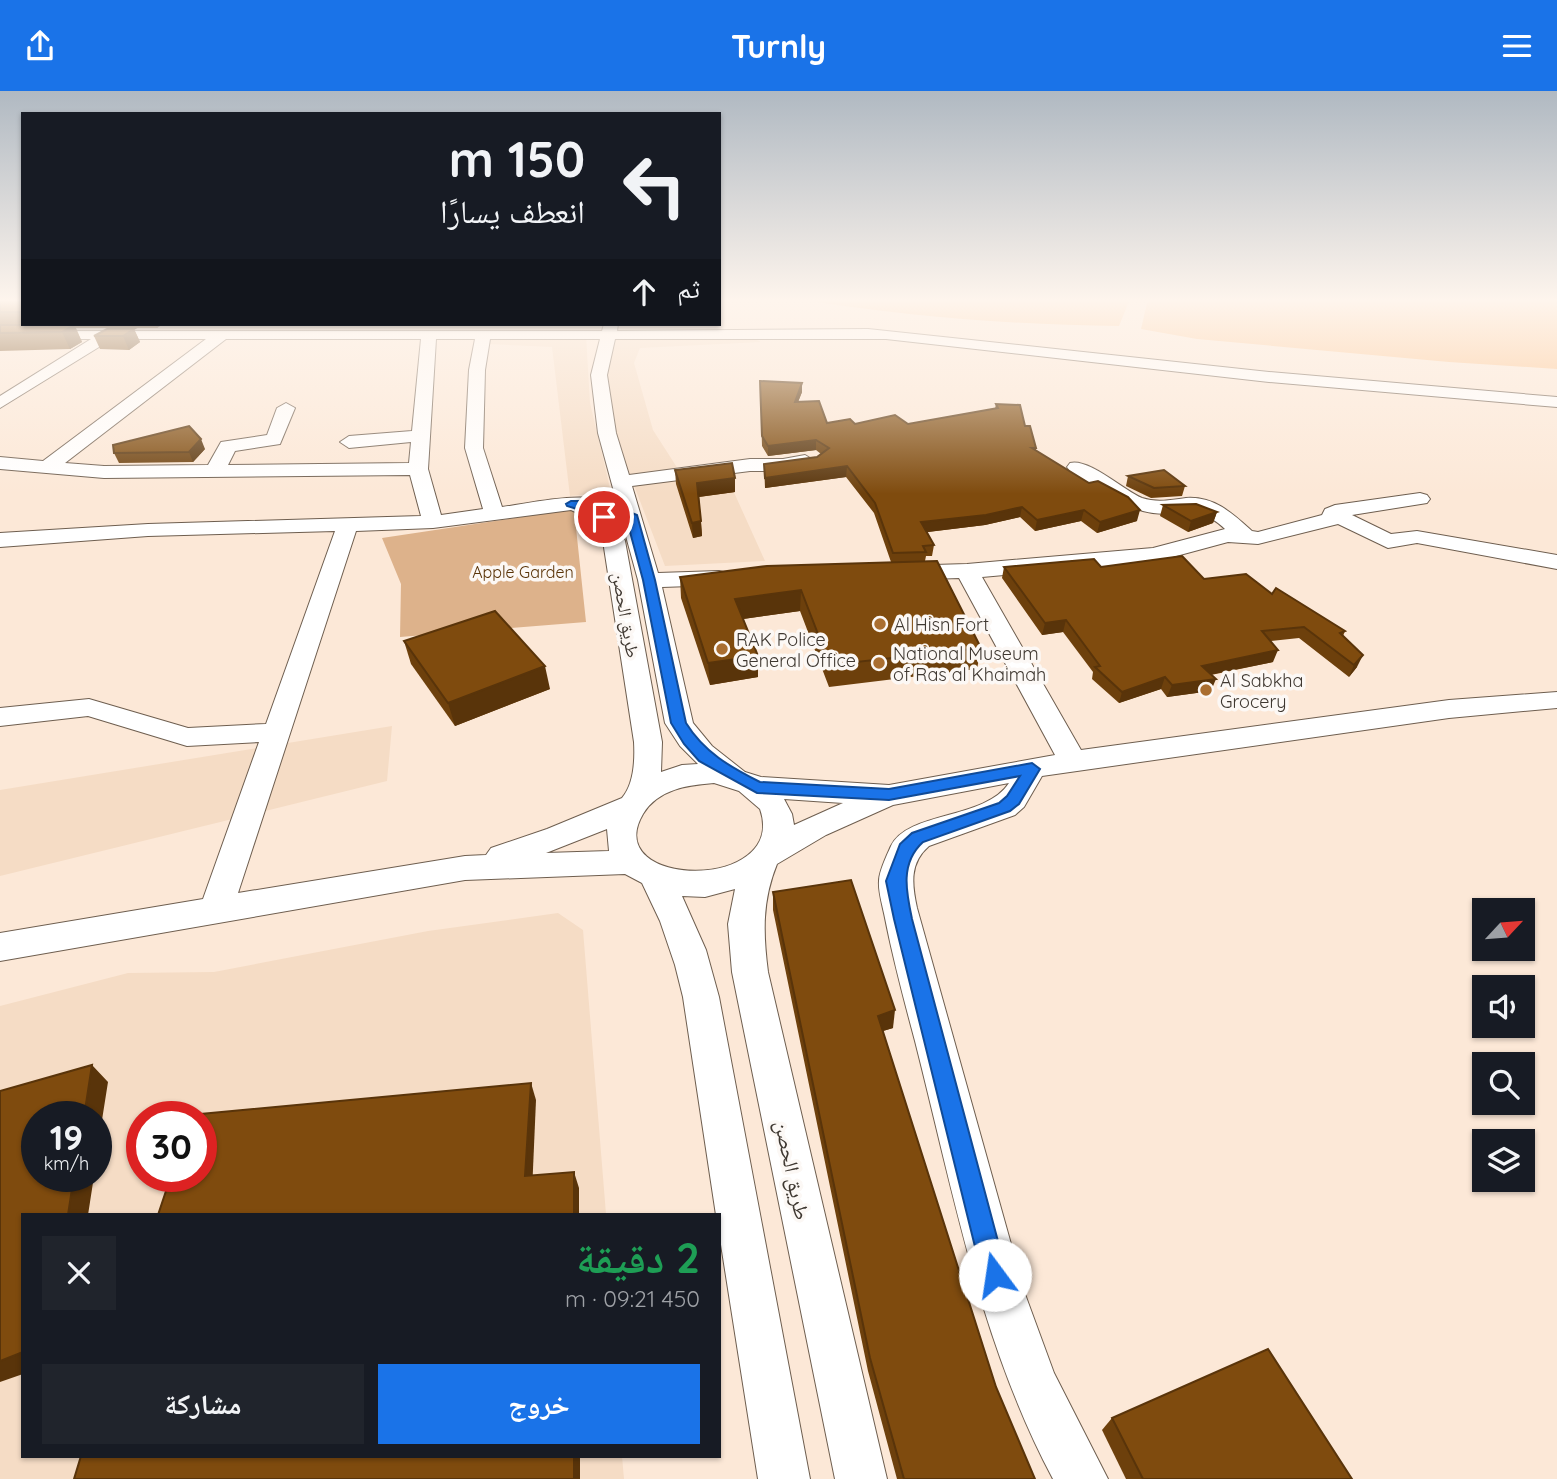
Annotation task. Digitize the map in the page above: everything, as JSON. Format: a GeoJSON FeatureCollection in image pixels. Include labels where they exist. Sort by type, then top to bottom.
{"type":"FeatureCollection","features":[{"type":"Feature","properties":{"kind":"street"},"geometry":{"type":"LineString","coordinates":[[0,403],[63,364]]}},
{"type":"Feature","properties":{"kind":"street"},"geometry":{"type":"LineString","coordinates":[[46,468],[175,364]]}},
{"type":"Feature","properties":{"kind":"street"},"geometry":{"type":"LineString","coordinates":[[425,364],[418,469],[433,522]]}},
{"type":"Feature","properties":{"kind":"street"},"geometry":{"type":"LineString","coordinates":[[478,364],[474,448],[494,513]]}},
{"type":"Feature","properties":{"kind":"street","name":"طريق الحصن"},"geometry":{"type":"LineString","coordinates":[[602,364],[599,375],[607,433],[649,580],[679,723],[689,741],[705,757],[747,782]]}},
{"type":"Feature","properties":{"kind":"street"},"geometry":{"type":"LineString","coordinates":[[1148,364],[1557,402]]}},
{"type":"Feature","properties":{"kind":"street"},"geometry":{"type":"LineString","coordinates":[[215,471],[228,446],[273,440],[286,408]]}},
{"type":"Feature","properties":{"kind":"street"},"geometry":{"type":"LineString","coordinates":[[0,409],[22,409]]}},
{"type":"Feature","properties":{"kind":"street"},"geometry":{"type":"LineString","coordinates":[[349,442],[420,436]]}},
{"type":"Feature","properties":{"kind":"street"},"geometry":{"type":"LineString","coordinates":[[621,482],[816,459]]}},
{"type":"Feature","properties":{"kind":"street"},"geometry":{"type":"LineString","coordinates":[[0,463],[104,472],[418,469]]}},
{"type":"Feature","properties":{"kind":"street"},"geometry":{"type":"LineString","coordinates":[[1077,467],[1124,498],[1147,506],[1163,508],[1195,503],[1211,507],[1248,539]]}},
{"type":"Feature","properties":{"kind":"street"},"geometry":{"type":"LineString","coordinates":[[1332,513],[1420,499]]}},
{"type":"Feature","properties":{"kind":"street"},"geometry":{"type":"LineString","coordinates":[[0,540],[148,530],[433,522],[571,504],[602,505],[631,515]]}},
{"type":"Feature","properties":{"kind":"street","name":"طريق الحصن"},"geometry":{"type":"LineString","coordinates":[[571,504],[591,509],[604,517],[612,533],[648,742],[649,760],[635,800]]}},
{"type":"Feature","properties":{"kind":"street"},"geometry":{"type":"LineString","coordinates":[[876,573],[967,571],[1154,555],[1227,535],[1248,539],[1332,519],[1332,513]]}},
{"type":"Feature","properties":{"kind":"street"},"geometry":{"type":"LineString","coordinates":[[1332,513],[1388,541],[1418,537],[1551,558]]}},
{"type":"Feature","properties":{"kind":"street"},"geometry":{"type":"LineString","coordinates":[[216,910],[347,526]]}},
{"type":"Feature","properties":{"kind":"street"},"geometry":{"type":"LineString","coordinates":[[967,571],[1073,761]]}},
{"type":"Feature","properties":{"kind":"street"},"geometry":{"type":"LineString","coordinates":[[649,580],[744,577]]}},
{"type":"Feature","properties":{"kind":"street"},"geometry":{"type":"LineString","coordinates":[[465,868],[644,869],[682,885],[712,884],[740,876],[815,827],[889,795],[1008,765],[1073,761],[1449,709],[1557,700]]}},
{"type":"Feature","properties":{"kind":"street"},"geometry":{"type":"LineString","coordinates":[[0,717],[89,707],[187,737],[277,732]]}},
{"type":"Feature","properties":{"kind":"street"},"geometry":{"type":"LineString","coordinates":[[1008,765],[1013,800],[1004,807],[918,838],[906,848],[895,881],[1001,1301],[1062,1447],[1082,1479]]}},
{"type":"Feature","properties":{"kind":"street"},"geometry":{"type":"LineString","coordinates":[[0,947],[465,868],[558,837],[635,800],[663,780],[688,773],[713,772],[747,782],[889,795]]}},
{"type":"Feature","properties":{"kind":"street"},"geometry":{"type":"LineString","coordinates":[[747,782],[771,801],[778,819],[777,837],[765,858]]}},
{"type":"Feature","properties":{"kind":"street"},"geometry":{"type":"LineString","coordinates":[[635,800],[621,825],[622,844],[677,914],[694,965],[701,997],[783,1479]]}},
{"type":"Feature","properties":{"kind":"street","name":"طريق الحصن"},"geometry":{"type":"LineString","coordinates":[[765,858],[746,911],[750,972],[861,1479]]}},
{"type":"Feature","properties":{"kind":"shaded area"},"geometry":{"type":"Polygon","coordinates":[[[554,364],[588,364],[590,403],[611,492],[570,496],[554,364]]]}},
{"type":"Feature","properties":{"kind":"shaded area"},"geometry":{"type":"Polygon","coordinates":[[[609,364],[634,364],[653,430],[694,494],[732,488],[765,561],[665,566],[635,488],[614,451],[606,382],[609,364]]]}},
{"type":"Feature","properties":{"kind":"shaded area"},"geometry":{"type":"Polygon","coordinates":[[[1476,364],[1557,364],[1557,369],[1476,364]]]}},
{"type":"Feature","properties":{"kind":"shaded area"},"geometry":{"type":"Polygon","coordinates":[[[392,726],[387,781],[0,876],[0,790],[392,726]]]}},
{"type":"Feature","properties":{"kind":"shaded area"},"geometry":{"type":"Polygon","coordinates":[[[558,913],[583,930],[606,1213],[21,1213],[21,1458],[622,1458],[624,1479],[0,1479],[0,1006],[128,973],[214,972],[428,931],[558,913]]]}},
{"type":"Feature","properties":{"kind":"green space","name":"Apple Garden"},"geometry":{"type":"Polygon","coordinates":[[[574,509],[586,622],[400,637],[401,584],[382,538],[574,509]]]}},
{"type":"Feature","properties":{"kind":"building"},"geometry":{"type":"Polygon","coordinates":[[[760,381],[802,383],[795,402],[819,401],[827,423],[850,419],[855,424],[895,415],[908,424],[998,408],[996,404],[1020,405],[1025,426],[1030,426],[1036,448],[1032,448],[1089,483],[1098,481],[1128,497],[1140,510],[1100,522],[1084,510],[1037,520],[1022,507],[986,515],[921,522],[934,545],[923,546],[926,552],[893,553],[875,503],[847,466],[765,478],[764,464],[817,457],[829,448],[816,440],[768,446],[762,436],[760,381]]]}},
{"type":"Feature","properties":{"kind":"building"},"geometry":{"type":"Polygon","coordinates":[[[189,426],[201,439],[189,452],[114,453],[113,445],[189,426]]]}},
{"type":"Feature","properties":{"kind":"building"},"geometry":{"type":"Polygon","coordinates":[[[732,463],[735,478],[697,483],[701,521],[692,523],[675,470],[732,463]]]}},
{"type":"Feature","properties":{"kind":"building"},"geometry":{"type":"Polygon","coordinates":[[[1164,470],[1185,486],[1154,488],[1128,476],[1164,470]]]}},
{"type":"Feature","properties":{"kind":"building"},"geometry":{"type":"Polygon","coordinates":[[[1196,504],[1217,512],[1191,521],[1163,505],[1196,504]]]}},
{"type":"Feature","properties":{"kind":"building"},"geometry":{"type":"Polygon","coordinates":[[[1182,556],[1204,579],[1246,574],[1272,594],[1276,588],[1345,631],[1340,633],[1363,655],[1354,665],[1304,627],[1262,631],[1278,650],[1202,666],[1216,679],[1172,685],[1165,677],[1122,692],[1095,667],[1100,666],[1066,620],[1045,623],[1004,567],[1094,559],[1101,567],[1182,556]]]}},
{"type":"Feature","properties":{"kind":"building"},"geometry":{"type":"Polygon","coordinates":[[[937,561],[981,648],[830,665],[801,590],[735,599],[758,656],[708,663],[680,577],[767,566],[937,561]]]}},
{"type":"Feature","properties":{"kind":"building"},"geometry":{"type":"Polygon","coordinates":[[[495,611],[545,666],[448,703],[404,641],[495,611]]]}},
{"type":"Feature","properties":{"kind":"building"},"geometry":{"type":"Polygon","coordinates":[[[851,880],[895,1010],[878,1016],[996,1387],[1035,1479],[904,1479],[870,1358],[773,892],[851,880]]]}},
{"type":"Feature","properties":{"kind":"building"},"geometry":{"type":"Polygon","coordinates":[[[92,1065],[86,1101],[21,1101],[21,1192],[72,1192],[68,1213],[21,1213],[21,1353],[0,1361],[0,1091],[92,1065]]]}},
{"type":"Feature","properties":{"kind":"building"},"geometry":{"type":"Polygon","coordinates":[[[531,1083],[525,1176],[574,1172],[574,1213],[159,1213],[166,1192],[217,1192],[217,1112],[531,1083]]]}},
{"type":"Feature","properties":{"kind":"building"},"geometry":{"type":"Polygon","coordinates":[[[1268,1349],[1352,1479],[1143,1479],[1112,1418],[1268,1349]]]}},
{"type":"Feature","properties":{"kind":"building"},"geometry":{"type":"Polygon","coordinates":[[[80,1458],[574,1458],[574,1479],[74,1479],[80,1458]]]}},
{"type":"Feature","properties":{"kind":"place","name":"Al Hisn Fort"},"geometry":{"type":"Point","coordinates":[880,624]}},
{"type":"Feature","properties":{"kind":"place","name":"RAK Police General Office"},"geometry":{"type":"Point","coordinates":[722,649]}},
{"type":"Feature","properties":{"kind":"place","name":"National Museum of Ras al Khaimah"},"geometry":{"type":"Point","coordinates":[879,663]}},
{"type":"Feature","properties":{"kind":"place","name":"Al Sabkha Grocery"},"geometry":{"type":"Point","coordinates":[1206,690]}},
{"type":"Feature","properties":{"kind":"route"},"geometry":{"type":"LineString","coordinates":[[604,517],[591,509],[571,504],[602,505],[631,515],[649,580],[679,723],[689,741],[705,757],[737,777],[757,787],[889,795],[1032,769],[1013,800],[1004,807],[918,838],[906,848],[895,881],[995,1275]]}}]}
